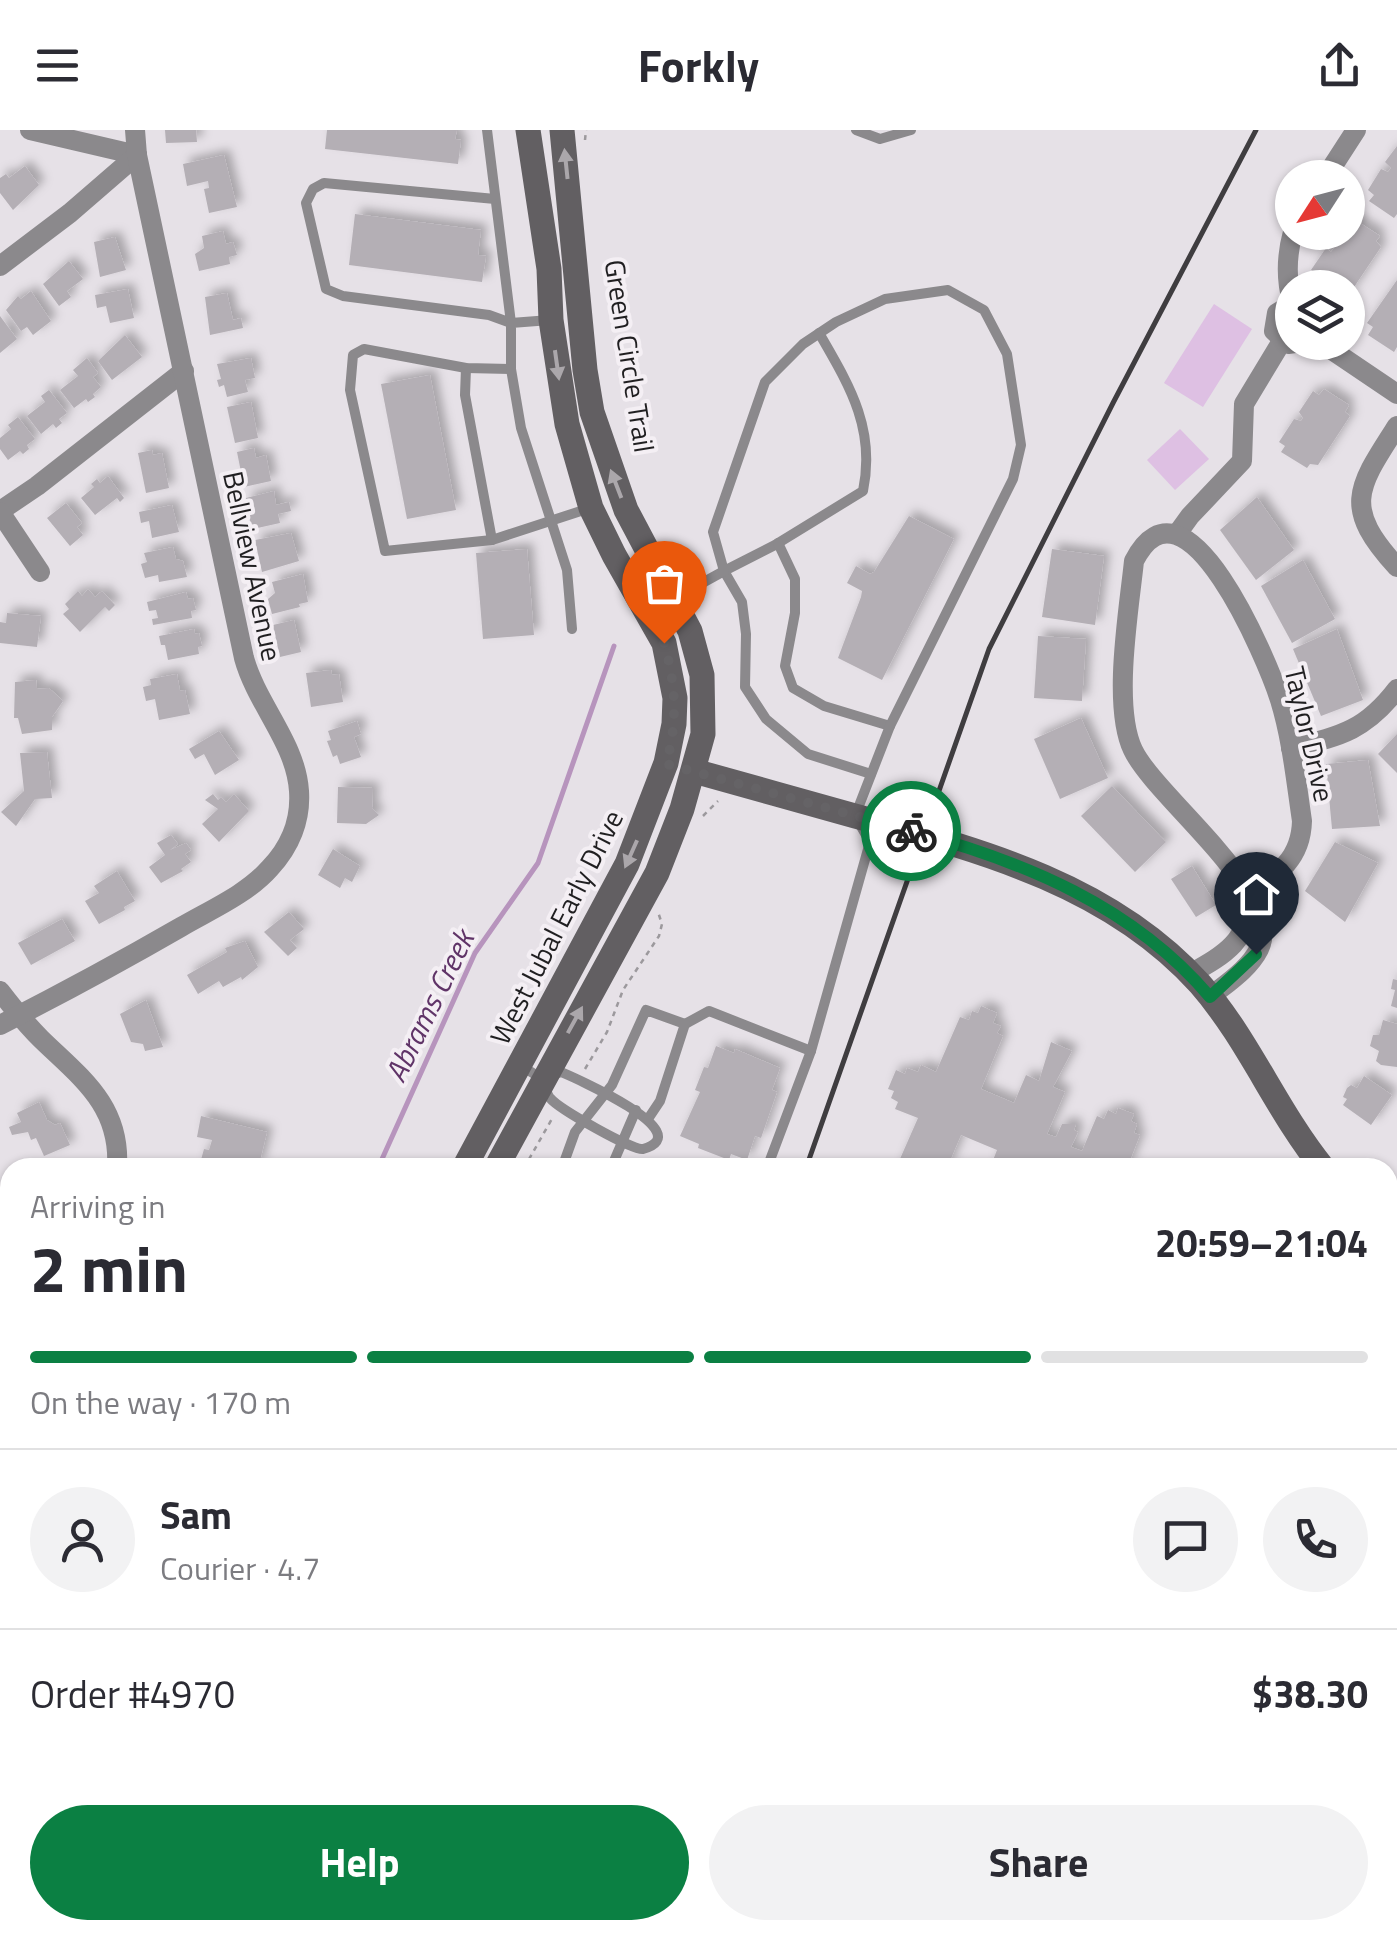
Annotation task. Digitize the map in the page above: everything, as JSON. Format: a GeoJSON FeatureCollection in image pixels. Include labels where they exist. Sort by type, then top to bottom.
{"type":"FeatureCollection","features":[{"type":"Feature","properties":{"kind":"main road","name":"West Jubal Early Drive"},"geometry":{"type":"LineString","coordinates":[[469,1158],[627,864],[666,764],[674,724],[671,668],[655,624],[591,508],[567,424],[528,130]]}},
{"type":"Feature","properties":{"kind":"main road","name":"West Jubal Early Drive"},"geometry":{"type":"LineString","coordinates":[[501,1158],[657,873],[694,771],[702,734],[702,676],[690,631],[634,527],[604,452],[588,384],[581,318],[574,137]]}},
{"type":"Feature","properties":{"kind":"main road"},"geometry":{"type":"LineString","coordinates":[[694,771],[721,790],[855,816],[954,843],[1054,880],[1119,917],[1190,974],[1210,997],[1245,1044],[1316,1158]]}},
{"type":"Feature","properties":{"kind":"street"},"geometry":{"type":"LineString","coordinates":[[30,130],[137,155]]}},
{"type":"Feature","properties":{"kind":"street","name":"Bellview Avenue"},"geometry":{"type":"LineString","coordinates":[[10,1021],[252,885],[271,868],[294,831],[300,790],[285,743],[258,698],[247,670],[137,155],[135,130]]}},
{"type":"Feature","properties":{"kind":"street"},"geometry":{"type":"LineString","coordinates":[[1336,160],[1356,130]]}},
{"type":"Feature","properties":{"kind":"street"},"geometry":{"type":"LineString","coordinates":[[0,266],[137,155]]}},
{"type":"Feature","properties":{"kind":"street"},"geometry":{"type":"LineString","coordinates":[[551,320],[581,318]]}},
{"type":"Feature","properties":{"kind":"street"},"geometry":{"type":"LineString","coordinates":[[1210,997],[1249,962],[1261,945],[1262,924],[1248,891],[1220,851],[1162,793],[1132,748],[1122,698],[1134,561],[1160,535],[1177,534],[1242,461],[1244,404],[1278,360]]}},
{"type":"Feature","properties":{"kind":"street"},"geometry":{"type":"LineString","coordinates":[[1347,360],[1397,394]]}},
{"type":"Feature","properties":{"kind":"street"},"geometry":{"type":"LineString","coordinates":[[40,572],[0,512],[184,371]]}},
{"type":"Feature","properties":{"kind":"street"},"geometry":{"type":"LineString","coordinates":[[1397,426],[1370,468],[1361,501],[1368,532],[1397,566]]}},
{"type":"Feature","properties":{"kind":"street","name":"Taylor Drive"},"geometry":{"type":"LineString","coordinates":[[1177,534],[1194,544],[1246,617],[1275,684],[1291,748],[1302,821],[1301,840],[1286,866],[1248,891]]}},
{"type":"Feature","properties":{"kind":"street"},"geometry":{"type":"LineString","coordinates":[[1291,748],[1359,728],[1374,718],[1397,689]]}},
{"type":"Feature","properties":{"kind":"street"},"geometry":{"type":"LineString","coordinates":[[666,764],[694,771]]}},
{"type":"Feature","properties":{"kind":"street"},"geometry":{"type":"LineString","coordinates":[[1190,974],[1239,939],[1249,918],[1248,891]]}},
{"type":"Feature","properties":{"kind":"street"},"geometry":{"type":"LineString","coordinates":[[0,991],[10,1021],[94,1089],[114,1133],[116,1158]]}},
{"type":"Feature","properties":{"kind":"lane"},"geometry":{"type":"LineString","coordinates":[[487,130],[511,323],[511,369],[521,428],[568,570],[572,629]]}},
{"type":"Feature","properties":{"kind":"lane"},"geometry":{"type":"LineString","coordinates":[[856,130],[880,139],[912,130]]}},
{"type":"Feature","properties":{"kind":"lane"},"geometry":{"type":"LineString","coordinates":[[496,199],[324,183],[313,189],[306,203],[326,289],[343,296],[489,315],[511,323],[551,320]]}},
{"type":"Feature","properties":{"kind":"lane"},"geometry":{"type":"LineString","coordinates":[[771,1158],[811,1052],[870,842],[855,816],[872,774],[890,726],[1013,479],[1021,445],[1007,354],[984,310],[948,290],[885,298],[819,333],[766,382],[712,532],[724,571],[742,602],[745,686],[766,719],[808,754],[872,774]]}},
{"type":"Feature","properties":{"kind":"lane"},"geometry":{"type":"LineString","coordinates":[[675,598],[778,543],[863,490],[868,466],[857,399],[819,333]]}},
{"type":"Feature","properties":{"kind":"lane"},"geometry":{"type":"LineString","coordinates":[[511,369],[466,368],[364,349],[353,355],[350,390],[386,552],[492,540],[591,508]]}},
{"type":"Feature","properties":{"kind":"lane"},"geometry":{"type":"LineString","coordinates":[[466,368],[465,395],[492,540]]}},
{"type":"Feature","properties":{"kind":"lane"},"geometry":{"type":"LineString","coordinates":[[778,543],[795,579],[795,613],[785,666],[793,688],[824,706],[890,726]]}},
{"type":"Feature","properties":{"kind":"lane"},"geometry":{"type":"LineString","coordinates":[[565,1158],[574,1132],[606,1094],[646,1010],[685,1024]]}},
{"type":"Feature","properties":{"kind":"lane"},"geometry":{"type":"LineString","coordinates":[[648,1119],[660,1101],[685,1024],[710,1011],[811,1052]]}},
{"type":"Feature","properties":{"kind":"lane"},"geometry":{"type":"LineString","coordinates":[[518,1065],[542,1079],[549,1098],[621,1143],[637,1150],[656,1140],[657,1132],[636,1110],[561,1072],[542,1079]]}},
{"type":"Feature","properties":{"kind":"lane"},"geometry":{"type":"LineString","coordinates":[[615,1158],[636,1110]]}},
{"type":"Feature","properties":{"kind":"path"},"geometry":{"type":"LineString","coordinates":[[574,137],[586,130]]}},
{"type":"Feature","properties":{"kind":"path"},"geometry":{"type":"LineString","coordinates":[[578,1079],[607,1032],[624,990],[659,936]]}},
{"type":"Feature","properties":{"kind":"path"},"geometry":{"type":"LineString","coordinates":[[529,1158],[560,1105]]}},
{"type":"Feature","properties":{"kind":"shaded area"},"geometry":{"type":"Polygon","coordinates":[[[1214,304],[1252,329],[1203,407],[1164,383],[1214,304]]]}},
{"type":"Feature","properties":{"kind":"shaded area"},"geometry":{"type":"Polygon","coordinates":[[[1180,429],[1209,459],[1175,490],[1147,460],[1180,429]]]}},
{"type":"Feature","properties":{"kind":"building"},"geometry":{"type":"Polygon","coordinates":[[[165,130],[196,130],[197,142],[166,143],[165,130]]]}},
{"type":"Feature","properties":{"kind":"building"},"geometry":{"type":"Polygon","coordinates":[[[327,130],[457,130],[455,139],[461,140],[458,164],[325,149],[327,130]]]}},
{"type":"Feature","properties":{"kind":"building"},"geometry":{"type":"Polygon","coordinates":[[[1397,146],[1394,218],[1369,201],[1374,195],[1368,190],[1381,169],[1388,172],[1391,168],[1385,162],[1397,146]]]}},
{"type":"Feature","properties":{"kind":"building"},"geometry":{"type":"Polygon","coordinates":[[[224,155],[237,207],[209,213],[204,189],[209,188],[208,181],[187,186],[183,164],[224,155]]]}},
{"type":"Feature","properties":{"kind":"building"},"geometry":{"type":"Polygon","coordinates":[[[25,166],[39,185],[13,210],[0,193],[0,178],[6,174],[9,178],[25,166]]]}},
{"type":"Feature","properties":{"kind":"building"},"geometry":{"type":"Polygon","coordinates":[[[355,214],[481,230],[478,255],[486,256],[482,282],[349,265],[355,214]]]}},
{"type":"Feature","properties":{"kind":"building"},"geometry":{"type":"Polygon","coordinates":[[[1365,226],[1380,236],[1376,241],[1381,247],[1365,271],[1311,270],[1325,250],[1365,250],[1365,226]]]}},
{"type":"Feature","properties":{"kind":"building"},"geometry":{"type":"Polygon","coordinates":[[[223,231],[226,244],[233,242],[237,255],[229,257],[230,264],[199,271],[195,254],[204,248],[202,236],[223,231]]]}},
{"type":"Feature","properties":{"kind":"building"},"geometry":{"type":"Polygon","coordinates":[[[115,237],[126,270],[100,277],[94,242],[115,237]]]}},
{"type":"Feature","properties":{"kind":"building"},"geometry":{"type":"Polygon","coordinates":[[[69,261],[83,279],[67,291],[71,297],[59,306],[43,284],[69,261]]]}},
{"type":"Feature","properties":{"kind":"building"},"geometry":{"type":"Polygon","coordinates":[[[1397,280],[1394,352],[1368,335],[1373,327],[1367,323],[1397,280]]]}},
{"type":"Feature","properties":{"kind":"building"},"geometry":{"type":"Polygon","coordinates":[[[128,289],[134,318],[110,323],[106,306],[97,308],[95,295],[128,289]]]}},
{"type":"Feature","properties":{"kind":"building"},"geometry":{"type":"Polygon","coordinates":[[[31,291],[51,321],[33,335],[27,327],[21,331],[6,310],[18,296],[21,299],[31,291]]]}},
{"type":"Feature","properties":{"kind":"building"},"geometry":{"type":"Polygon","coordinates":[[[227,293],[233,320],[241,318],[243,328],[210,335],[205,297],[227,293]]]}},
{"type":"Feature","properties":{"kind":"building"},"geometry":{"type":"Polygon","coordinates":[[[0,316],[17,339],[0,353],[0,316]]]}},
{"type":"Feature","properties":{"kind":"building"},"geometry":{"type":"Polygon","coordinates":[[[125,335],[142,357],[112,380],[98,361],[125,335]]]}},
{"type":"Feature","properties":{"kind":"building"},"geometry":{"type":"Polygon","coordinates":[[[87,358],[98,373],[93,377],[101,387],[93,394],[95,397],[74,408],[60,390],[78,376],[73,370],[87,358]]]}},
{"type":"Feature","properties":{"kind":"building"},"geometry":{"type":"Polygon","coordinates":[[[251,358],[255,378],[245,380],[248,392],[227,397],[224,385],[219,387],[217,364],[251,358]]]}},
{"type":"Feature","properties":{"kind":"building"},"geometry":{"type":"Polygon","coordinates":[[[430,375],[456,510],[407,519],[381,384],[430,375]]]}},
{"type":"Feature","properties":{"kind":"building"},"geometry":{"type":"Polygon","coordinates":[[[1324,389],[1349,405],[1345,412],[1350,416],[1318,465],[1310,464],[1307,468],[1281,452],[1285,446],[1279,442],[1294,419],[1303,418],[1299,412],[1313,391],[1319,395],[1324,389]]]}},
{"type":"Feature","properties":{"kind":"building"},"geometry":{"type":"Polygon","coordinates":[[[49,390],[67,413],[56,428],[53,424],[41,434],[27,416],[45,402],[41,396],[49,390]]]}},
{"type":"Feature","properties":{"kind":"building"},"geometry":{"type":"Polygon","coordinates":[[[251,402],[258,438],[235,443],[227,407],[251,402]]]}},
{"type":"Feature","properties":{"kind":"building"},"geometry":{"type":"Polygon","coordinates":[[[18,417],[35,439],[23,454],[20,451],[8,460],[0,449],[0,438],[18,417]]]}},
{"type":"Feature","properties":{"kind":"building"},"geometry":{"type":"Polygon","coordinates":[[[254,448],[256,458],[266,455],[271,481],[244,487],[237,452],[254,448]]]}},
{"type":"Feature","properties":{"kind":"building"},"geometry":{"type":"Polygon","coordinates":[[[152,450],[153,455],[162,453],[169,488],[146,493],[138,453],[152,450]]]}},
{"type":"Feature","properties":{"kind":"building"},"geometry":{"type":"Polygon","coordinates":[[[108,476],[124,498],[120,502],[117,498],[95,515],[81,498],[97,479],[100,483],[108,476]]]}},
{"type":"Feature","properties":{"kind":"building"},"geometry":{"type":"Polygon","coordinates":[[[274,491],[276,505],[289,502],[291,511],[278,514],[280,523],[253,529],[246,498],[274,491]]]}},
{"type":"Feature","properties":{"kind":"building"},"geometry":{"type":"Polygon","coordinates":[[[1257,497],[1294,550],[1256,580],[1220,530],[1257,497]]]}},
{"type":"Feature","properties":{"kind":"building"},"geometry":{"type":"Polygon","coordinates":[[[66,503],[82,523],[77,527],[83,535],[70,546],[47,518],[66,503]]]}},
{"type":"Feature","properties":{"kind":"building"},"geometry":{"type":"Polygon","coordinates":[[[172,505],[179,532],[152,538],[149,521],[141,523],[139,512],[172,505]]]}},
{"type":"Feature","properties":{"kind":"building"},"geometry":{"type":"Polygon","coordinates":[[[909,516],[954,539],[882,680],[838,658],[862,591],[847,583],[856,566],[870,574],[874,572],[909,516]]]}},
{"type":"Feature","properties":{"kind":"building"},"geometry":{"type":"Polygon","coordinates":[[[291,533],[299,561],[262,572],[255,540],[291,533]]]}},
{"type":"Feature","properties":{"kind":"building"},"geometry":{"type":"Polygon","coordinates":[[[173,547],[176,559],[183,561],[187,577],[159,582],[158,575],[145,578],[141,564],[147,562],[144,553],[173,547]]]}},
{"type":"Feature","properties":{"kind":"building"},"geometry":{"type":"Polygon","coordinates":[[[527,549],[534,635],[483,639],[476,553],[527,549]]]}},
{"type":"Feature","properties":{"kind":"building"},"geometry":{"type":"Polygon","coordinates":[[[1052,549],[1104,556],[1095,625],[1042,617],[1052,549]]]}},
{"type":"Feature","properties":{"kind":"building"},"geometry":{"type":"Polygon","coordinates":[[[1303,560],[1335,619],[1292,643],[1261,586],[1303,560]]]}},
{"type":"Feature","properties":{"kind":"building"},"geometry":{"type":"Polygon","coordinates":[[[303,574],[308,602],[272,614],[268,599],[275,593],[272,582],[303,574]]]}},
{"type":"Feature","properties":{"kind":"building"},"geometry":{"type":"Polygon","coordinates":[[[88,589],[95,597],[102,591],[115,605],[109,611],[105,607],[80,632],[63,614],[69,609],[65,604],[78,591],[82,596],[88,589]]]}},
{"type":"Feature","properties":{"kind":"building"},"geometry":{"type":"Polygon","coordinates":[[[186,592],[188,599],[193,598],[196,610],[191,611],[192,618],[153,625],[152,619],[158,618],[156,610],[149,611],[147,602],[186,592]]]}},
{"type":"Feature","properties":{"kind":"building"},"geometry":{"type":"Polygon","coordinates":[[[7,613],[41,616],[37,647],[0,643],[0,622],[6,623],[7,613]]]}},
{"type":"Feature","properties":{"kind":"building"},"geometry":{"type":"Polygon","coordinates":[[[294,620],[301,652],[280,657],[273,625],[294,620]]]}},
{"type":"Feature","properties":{"kind":"building"},"geometry":{"type":"Polygon","coordinates":[[[194,629],[202,646],[198,647],[199,654],[168,660],[159,636],[194,629]]]}},
{"type":"Feature","properties":{"kind":"building"},"geometry":{"type":"Polygon","coordinates":[[[1337,629],[1363,700],[1321,716],[1293,649],[1337,629]]]}},
{"type":"Feature","properties":{"kind":"building"},"geometry":{"type":"Polygon","coordinates":[[[1038,636],[1086,639],[1082,701],[1034,698],[1038,636]]]}},
{"type":"Feature","properties":{"kind":"building"},"geometry":{"type":"Polygon","coordinates":[[[331,670],[332,675],[339,674],[343,702],[311,707],[306,673],[331,670]]]}},
{"type":"Feature","properties":{"kind":"building"},"geometry":{"type":"Polygon","coordinates":[[[177,674],[190,714],[159,720],[155,699],[146,701],[143,687],[151,685],[150,679],[177,674]]]}},
{"type":"Feature","properties":{"kind":"building"},"geometry":{"type":"Polygon","coordinates":[[[36,680],[37,689],[49,688],[63,701],[52,717],[52,730],[22,734],[18,718],[14,718],[15,682],[36,680]]]}},
{"type":"Feature","properties":{"kind":"building"},"geometry":{"type":"Polygon","coordinates":[[[1081,718],[1108,778],[1060,799],[1034,739],[1081,718]]]}},
{"type":"Feature","properties":{"kind":"building"},"geometry":{"type":"Polygon","coordinates":[[[357,721],[361,734],[354,737],[361,757],[340,764],[327,741],[331,740],[328,731],[357,721]]]}},
{"type":"Feature","properties":{"kind":"building"},"geometry":{"type":"Polygon","coordinates":[[[219,731],[239,760],[215,775],[204,754],[195,759],[189,749],[219,731]]]}},
{"type":"Feature","properties":{"kind":"building"},"geometry":{"type":"Polygon","coordinates":[[[1397,734],[1397,773],[1378,754],[1397,734]]]}},
{"type":"Feature","properties":{"kind":"building"},"geometry":{"type":"Polygon","coordinates":[[[47,752],[52,798],[35,799],[16,826],[1,812],[24,791],[20,753],[47,752]]]}},
{"type":"Feature","properties":{"kind":"building"},"geometry":{"type":"Polygon","coordinates":[[[1368,760],[1380,826],[1332,829],[1326,764],[1368,760]]]}},
{"type":"Feature","properties":{"kind":"building"},"geometry":{"type":"Polygon","coordinates":[[[1112,786],[1166,842],[1135,872],[1081,816],[1112,786]]]}},
{"type":"Feature","properties":{"kind":"building"},"geometry":{"type":"Polygon","coordinates":[[[338,787],[373,788],[372,808],[379,815],[366,824],[337,823],[338,787]]]}},
{"type":"Feature","properties":{"kind":"building"},"geometry":{"type":"Polygon","coordinates":[[[213,794],[226,802],[234,794],[249,811],[219,842],[202,824],[218,809],[205,800],[213,794]]]}},
{"type":"Feature","properties":{"kind":"building"},"geometry":{"type":"Polygon","coordinates":[[[171,835],[178,844],[170,850],[186,843],[191,850],[185,854],[191,862],[161,883],[149,867],[165,855],[157,843],[171,835]]]}},
{"type":"Feature","properties":{"kind":"building"},"geometry":{"type":"Polygon","coordinates":[[[1335,842],[1378,863],[1345,922],[1305,891],[1335,842]]]}},
{"type":"Feature","properties":{"kind":"building"},"geometry":{"type":"Polygon","coordinates":[[[333,849],[360,866],[352,882],[345,878],[340,888],[318,875],[333,849]]]}},
{"type":"Feature","properties":{"kind":"building"},"geometry":{"type":"Polygon","coordinates":[[[1192,866],[1216,905],[1196,917],[1171,879],[1192,866]]]}},
{"type":"Feature","properties":{"kind":"building"},"geometry":{"type":"Polygon","coordinates":[[[117,871],[135,901],[99,924],[85,901],[99,893],[94,886],[117,871]]]}},
{"type":"Feature","properties":{"kind":"building"},"geometry":{"type":"Polygon","coordinates":[[[289,912],[304,929],[290,940],[297,948],[288,956],[264,932],[289,912]]]}},
{"type":"Feature","properties":{"kind":"building"},"geometry":{"type":"Polygon","coordinates":[[[62,919],[75,941],[31,965],[18,943],[62,919]]]}},
{"type":"Feature","properties":{"kind":"building"},"geometry":{"type":"Polygon","coordinates":[[[245,941],[258,967],[242,980],[241,977],[223,987],[219,981],[198,994],[187,975],[227,952],[225,948],[245,941]]]}},
{"type":"Feature","properties":{"kind":"building"},"geometry":{"type":"Polygon","coordinates":[[[1393,979],[1397,980],[1397,1008],[1391,1006],[1393,979]]]}},
{"type":"Feature","properties":{"kind":"building"},"geometry":{"type":"Polygon","coordinates":[[[146,1000],[163,1047],[145,1051],[143,1044],[131,1042],[120,1014],[146,1000]]]}},
{"type":"Feature","properties":{"kind":"building"},"geometry":{"type":"Polygon","coordinates":[[[981,1006],[997,1013],[993,1023],[1001,1026],[997,1033],[1003,1036],[981,1089],[1014,1103],[1026,1075],[1039,1081],[1051,1042],[1072,1051],[1053,1087],[1065,1092],[1047,1134],[1056,1137],[1062,1124],[1076,1124],[1074,1130],[1078,1132],[1071,1147],[1082,1151],[1097,1116],[1104,1119],[1108,1110],[1116,1114],[1118,1108],[1134,1114],[1134,1133],[1140,1135],[1131,1158],[994,1158],[997,1150],[961,1135],[951,1158],[900,1158],[918,1118],[895,1109],[898,1102],[891,1098],[894,1091],[888,1089],[896,1070],[905,1074],[907,1068],[918,1072],[921,1065],[936,1072],[960,1017],[969,1020],[972,1011],[978,1013],[981,1006]]]}},
{"type":"Feature","properties":{"kind":"building"},"geometry":{"type":"Polygon","coordinates":[[[1383,1020],[1397,1024],[1397,1067],[1381,1065],[1376,1061],[1379,1051],[1370,1046],[1373,1035],[1379,1035],[1383,1020]]]}},
{"type":"Feature","properties":{"kind":"building"},"geometry":{"type":"Polygon","coordinates":[[[716,1046],[734,1053],[735,1049],[780,1068],[772,1090],[777,1092],[761,1138],[755,1136],[748,1158],[731,1154],[724,1158],[680,1136],[700,1092],[695,1090],[704,1067],[708,1068],[716,1046]]]}},
{"type":"Feature","properties":{"kind":"building"},"geometry":{"type":"Polygon","coordinates":[[[1364,1076],[1392,1095],[1371,1125],[1343,1105],[1347,1088],[1357,1088],[1364,1076]]]}},
{"type":"Feature","properties":{"kind":"building"},"geometry":{"type":"Polygon","coordinates":[[[39,1102],[47,1120],[55,1125],[60,1123],[70,1145],[44,1156],[36,1138],[31,1140],[28,1132],[12,1135],[9,1127],[21,1122],[17,1113],[39,1102]]]}},
{"type":"Feature","properties":{"kind":"building"},"geometry":{"type":"Polygon","coordinates":[[[201,1116],[267,1132],[261,1158],[202,1158],[212,1140],[197,1137],[201,1116]]]}},
{"type":"Feature","properties":{"kind":"waterway","name":"Abrams Creek"},"geometry":{"type":"LineString","coordinates":[[383,1158],[475,953],[538,863],[614,646]]}},
{"type":"Feature","properties":{"kind":"railway"},"geometry":{"type":"LineString","coordinates":[[810,1158],[989,649],[1256,130]]}},
{"type":"Feature","properties":{"kind":"way so far"},"geometry":{"type":"LineString","coordinates":[[664,643],[675,698],[666,764],[911,831]]}},
{"type":"Feature","properties":{"kind":"route"},"geometry":{"type":"LineString","coordinates":[[911,831],[1021,865],[1105,907],[1169,955],[1210,997],[1256,954]]}}]}
